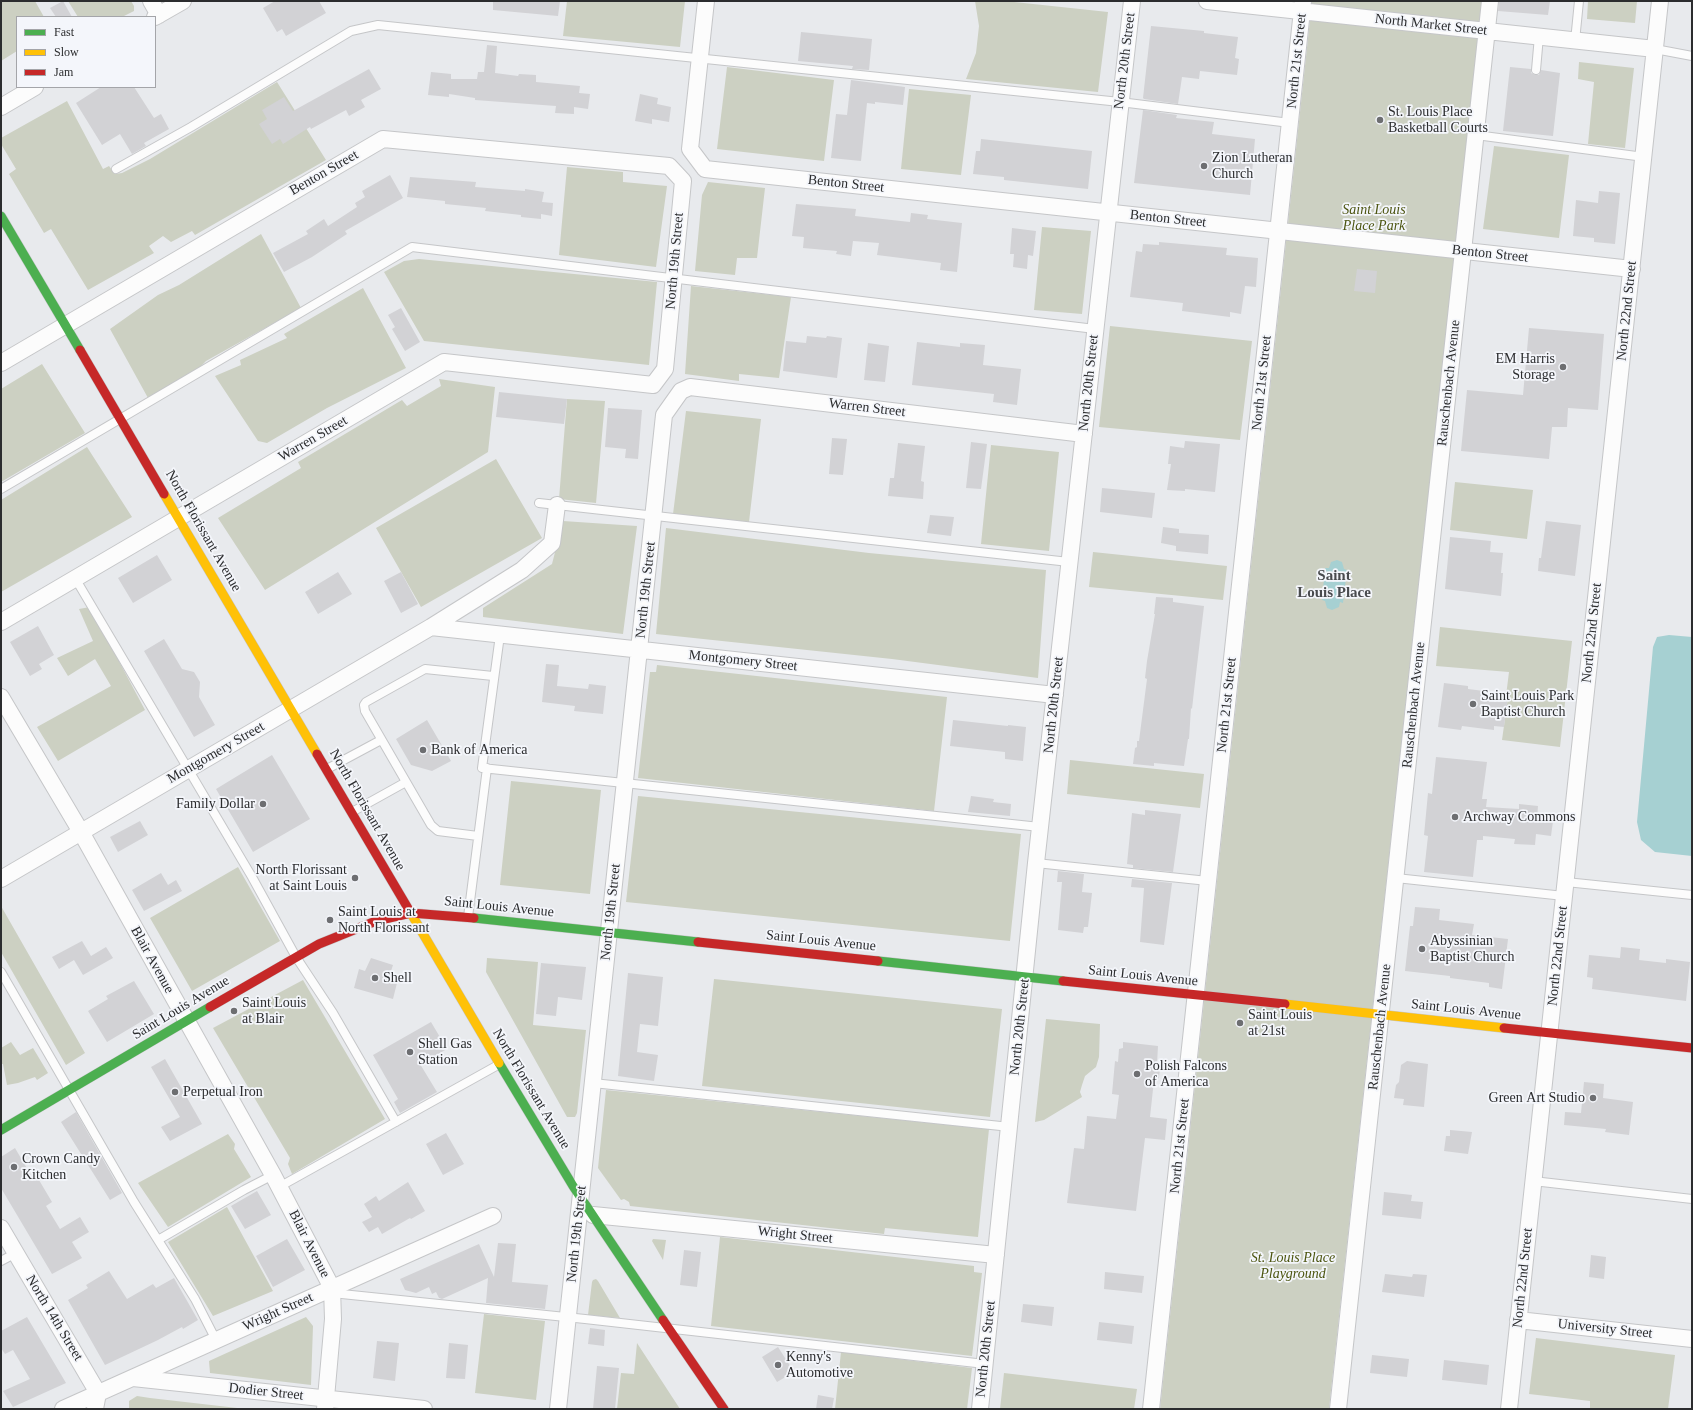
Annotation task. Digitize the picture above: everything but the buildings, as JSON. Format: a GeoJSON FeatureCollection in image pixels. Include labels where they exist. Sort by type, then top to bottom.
{"type":"FeatureCollection","features":[{"type":"Feature","properties":{"kind":"street"},"geometry":{"type":"LineString","coordinates":[[151,1],[157,16],[183,1]]}},
{"type":"Feature","properties":{"kind":"street"},"geometry":{"type":"LineString","coordinates":[[700,57],[706,1]]}},
{"type":"Feature","properties":{"kind":"street","name":"North 20th Street"},"geometry":{"type":"LineString","coordinates":[[980,1409],[1026,977],[1036,863],[1132,1]]}},
{"type":"Feature","properties":{"kind":"street","name":"North Market Street"},"geometry":{"type":"LineString","coordinates":[[1207,1],[1302,6],[1487,31],[1655,49]]}},
{"type":"Feature","properties":{"kind":"street","name":"Rauschenbach Avenue"},"geometry":{"type":"LineString","coordinates":[[1338,1409],[1490,1]]}},
{"type":"Feature","properties":{"kind":"street","name":"North 22nd Street"},"geometry":{"type":"LineString","coordinates":[[1509,1409],[1660,1]]}},
{"type":"Feature","properties":{"kind":"street","name":"North 21st Street"},"geometry":{"type":"LineString","coordinates":[[1152,1409],[1302,6]]}},
{"type":"Feature","properties":{"kind":"street","name":"Benton Street"},"geometry":{"type":"LineString","coordinates":[[700,57],[690,149],[705,169],[1632,270]]}},
{"type":"Feature","properties":{"kind":"street"},"geometry":{"type":"LineString","coordinates":[[1,107],[33,88]]}},
{"type":"Feature","properties":{"kind":"street","name":"Benton Street"},"geometry":{"type":"LineString","coordinates":[[1,363],[383,139],[669,166],[683,181]]}},
{"type":"Feature","properties":{"kind":"street","name":"North 19th Street"},"geometry":{"type":"LineString","coordinates":[[653,385],[665,369],[683,181]]}},
{"type":"Feature","properties":{"kind":"street","name":"North Florissant Avenue"},"geometry":{"type":"LineString","coordinates":[[1,216],[499,1064],[593,1215],[724,1409]]}},
{"type":"Feature","properties":{"kind":"street","name":"Warren Street"},"geometry":{"type":"LineString","coordinates":[[1,622],[444,362],[653,385]]}},
{"type":"Feature","properties":{"kind":"street","name":"Warren Street"},"geometry":{"type":"LineString","coordinates":[[664,415],[681,391],[690,387],[1084,434]]}},
{"type":"Feature","properties":{"kind":"street","name":"North 19th Street"},"geometry":{"type":"LineString","coordinates":[[558,1409],[664,415]]}},
{"type":"Feature","properties":{"kind":"street","name":"Montgomery Street"},"geometry":{"type":"LineString","coordinates":[[1,879],[430,627],[522,570],[552,543],[557,505]]}},
{"type":"Feature","properties":{"kind":"street","name":"Montgomery Street"},"geometry":{"type":"LineString","coordinates":[[430,627],[1055,695]]}},
{"type":"Feature","properties":{"kind":"street","name":"Blair Avenue"},"geometry":{"type":"LineString","coordinates":[[1,697],[81,832],[276,1181],[332,1291],[333,1319],[325,1404]]}},
{"type":"Feature","properties":{"kind":"street","name":"Saint Louis Avenue"},"geometry":{"type":"LineString","coordinates":[[1,1130],[319,944],[376,921],[411,913],[609,932],[1692,1048]]}},
{"type":"Feature","properties":{"kind":"street","name":"Wright Street"},"geometry":{"type":"LineString","coordinates":[[593,1215],[996,1255]]}},
{"type":"Feature","properties":{"kind":"street","name":"Wright Street"},"geometry":{"type":"LineString","coordinates":[[63,1409],[216,1340],[332,1291],[493,1216]]}},
{"type":"Feature","properties":{"kind":"street","name":"North 14th Street"},"geometry":{"type":"LineString","coordinates":[[1,1228],[98,1393]]}},
{"type":"Feature","properties":{"kind":"street","name":"University Street"},"geometry":{"type":"LineString","coordinates":[[1518,1320],[1692,1339]]}},
{"type":"Feature","properties":{"kind":"street","name":"Dodier Street"},"geometry":{"type":"LineString","coordinates":[[131,1378],[325,1404],[424,1409]]}},
{"type":"Feature","properties":{"kind":"street"},"geometry":{"type":"LineString","coordinates":[[96,1409],[98,1393]]}},
{"type":"Feature","properties":{"kind":"lane"},"geometry":{"type":"LineString","coordinates":[[1575,40],[1579,1]]}},
{"type":"Feature","properties":{"kind":"lane"},"geometry":{"type":"LineString","coordinates":[[116,169],[191,127],[351,31],[378,25],[700,57],[1120,102],[1290,123]]}},
{"type":"Feature","properties":{"kind":"lane"},"geometry":{"type":"LineString","coordinates":[[1536,70],[1539,36]]}},
{"type":"Feature","properties":{"kind":"lane"},"geometry":{"type":"LineString","coordinates":[[1655,49],[1692,56]]}},
{"type":"Feature","properties":{"kind":"lane"},"geometry":{"type":"LineString","coordinates":[[1476,135],[1644,157]]}},
{"type":"Feature","properties":{"kind":"lane"},"geometry":{"type":"LineString","coordinates":[[1,489],[412,247],[1095,328]]}},
{"type":"Feature","properties":{"kind":"lane"},"geometry":{"type":"LineString","coordinates":[[539,502],[1069,562]]}},
{"type":"Feature","properties":{"kind":"lane"},"geometry":{"type":"LineString","coordinates":[[75,578],[252,877],[296,957],[333,1013],[396,1122]]}},
{"type":"Feature","properties":{"kind":"lane"},"geometry":{"type":"LineString","coordinates":[[500,635],[482,768],[1040,827]]}},
{"type":"Feature","properties":{"kind":"lane"},"geometry":{"type":"LineString","coordinates":[[478,836],[438,831],[430,825],[365,711],[366,702],[425,669],[494,676]]}},
{"type":"Feature","properties":{"kind":"lane"},"geometry":{"type":"LineString","coordinates":[[326,769],[381,740]]}},
{"type":"Feature","properties":{"kind":"lane"},"geometry":{"type":"LineString","coordinates":[[468,918],[487,768]]}},
{"type":"Feature","properties":{"kind":"lane"},"geometry":{"type":"LineString","coordinates":[[351,812],[406,782]]}},
{"type":"Feature","properties":{"kind":"lane"},"geometry":{"type":"LineString","coordinates":[[1036,863],[1208,881]]}},
{"type":"Feature","properties":{"kind":"lane"},"geometry":{"type":"LineString","coordinates":[[1396,878],[1565,889],[1692,895]]}},
{"type":"Feature","properties":{"kind":"lane"},"geometry":{"type":"LineString","coordinates":[[1,972],[134,1202],[195,1299],[216,1340]]}},
{"type":"Feature","properties":{"kind":"lane"},"geometry":{"type":"LineString","coordinates":[[158,1240],[244,1190],[276,1181],[396,1122],[499,1064]]}},
{"type":"Feature","properties":{"kind":"lane"},"geometry":{"type":"LineString","coordinates":[[593,1083],[1010,1127]]}},
{"type":"Feature","properties":{"kind":"lane"},"geometry":{"type":"LineString","coordinates":[[1533,1182],[1692,1199]]}},
{"type":"Feature","properties":{"kind":"lane"},"geometry":{"type":"LineString","coordinates":[[1,1261],[16,1253]]}},
{"type":"Feature","properties":{"kind":"lane"},"geometry":{"type":"LineString","coordinates":[[332,1291],[985,1364]]}},
{"type":"Feature","properties":{"kind":"green space"},"geometry":{"type":"Polygon","coordinates":[[[1,1],[35,1],[43,16],[16,16],[16,52],[1,61],[1,1]]]}},
{"type":"Feature","properties":{"kind":"green space"},"geometry":{"type":"Polygon","coordinates":[[[68,1],[131,1],[134,6],[134,11],[124,16],[77,16],[68,1]]]}},
{"type":"Feature","properties":{"kind":"green space"},"geometry":{"type":"Polygon","coordinates":[[[567,1],[685,1],[680,47],[563,36],[567,1]]]}},
{"type":"Feature","properties":{"kind":"green space"},"geometry":{"type":"Polygon","coordinates":[[[975,1],[1005,1],[1108,12],[1098,92],[966,79],[976,53],[979,26],[975,1]]]}},
{"type":"Feature","properties":{"kind":"green space","name":"Saint Louis Place Park"},"geometry":{"type":"Polygon","coordinates":[[[1312,1],[1482,1],[1329,1409],[1160,1409],[1312,1]]]}},
{"type":"Feature","properties":{"kind":"green space"},"geometry":{"type":"Polygon","coordinates":[[[1588,1],[1637,1],[1635,23],[1587,19],[1588,1]]]}},
{"type":"Feature","properties":{"kind":"green space"},"geometry":{"type":"Polygon","coordinates":[[[1579,62],[1634,68],[1625,148],[1588,144],[1594,82],[1578,79],[1579,62]]]}},
{"type":"Feature","properties":{"kind":"green space"},"geometry":{"type":"Polygon","coordinates":[[[727,67],[834,80],[824,161],[717,149],[727,67]]]}},
{"type":"Feature","properties":{"kind":"green space"},"geometry":{"type":"Polygon","coordinates":[[[277,82],[326,160],[195,235],[192,231],[171,242],[163,236],[149,246],[154,253],[88,290],[51,229],[44,233],[9,174],[16,169],[1,144],[1,138],[67,101],[103,169],[109,166],[115,174],[122,173],[150,159],[277,82]]]}},
{"type":"Feature","properties":{"kind":"green space"},"geometry":{"type":"Polygon","coordinates":[[[909,89],[971,95],[961,175],[901,169],[909,89]]]}},
{"type":"Feature","properties":{"kind":"green space"},"geometry":{"type":"Polygon","coordinates":[[[1494,146],[1569,155],[1559,238],[1483,229],[1494,146]]]}},
{"type":"Feature","properties":{"kind":"green space"},"geometry":{"type":"Polygon","coordinates":[[[567,167],[623,172],[623,182],[667,186],[656,267],[559,255],[567,167]]]}},
{"type":"Feature","properties":{"kind":"green space"},"geometry":{"type":"Polygon","coordinates":[[[708,182],[765,188],[757,258],[737,258],[735,275],[695,271],[702,195],[708,182]]]}},
{"type":"Feature","properties":{"kind":"green space"},"geometry":{"type":"Polygon","coordinates":[[[1042,227],[1091,231],[1082,314],[1034,310],[1042,227]]]}},
{"type":"Feature","properties":{"kind":"green space"},"geometry":{"type":"Polygon","coordinates":[[[261,234],[301,308],[206,361],[196,371],[148,398],[110,329],[158,295],[179,285],[261,234]]]}},
{"type":"Feature","properties":{"kind":"green space"},"geometry":{"type":"Polygon","coordinates":[[[419,259],[657,282],[649,365],[424,341],[384,272],[404,261],[419,259]]]}},
{"type":"Feature","properties":{"kind":"green space"},"geometry":{"type":"Polygon","coordinates":[[[691,286],[791,297],[779,378],[739,374],[739,381],[685,374],[691,286]]]}},
{"type":"Feature","properties":{"kind":"green space"},"geometry":{"type":"Polygon","coordinates":[[[363,288],[406,368],[327,408],[267,443],[258,441],[215,376],[241,365],[240,360],[287,338],[284,334],[363,288]]]}},
{"type":"Feature","properties":{"kind":"green space"},"geometry":{"type":"Polygon","coordinates":[[[1110,326],[1252,341],[1240,440],[1099,427],[1110,326]]]}},
{"type":"Feature","properties":{"kind":"green space"},"geometry":{"type":"Polygon","coordinates":[[[42,364],[85,433],[1,482],[1,389],[42,364]]]}},
{"type":"Feature","properties":{"kind":"green space"},"geometry":{"type":"Polygon","coordinates":[[[439,379],[495,387],[488,452],[265,590],[218,518],[301,468],[298,462],[402,400],[407,406],[441,386],[439,379]]]}},
{"type":"Feature","properties":{"kind":"green space"},"geometry":{"type":"Polygon","coordinates":[[[567,399],[605,401],[596,503],[559,499],[567,399]]]}},
{"type":"Feature","properties":{"kind":"green space"},"geometry":{"type":"Polygon","coordinates":[[[686,411],[761,419],[749,522],[673,514],[686,411]]]}},
{"type":"Feature","properties":{"kind":"green space"},"geometry":{"type":"Polygon","coordinates":[[[991,445],[1059,452],[1049,551],[981,544],[991,445]]]}},
{"type":"Feature","properties":{"kind":"green space"},"geometry":{"type":"Polygon","coordinates":[[[87,447],[132,517],[1,592],[1,500],[87,447]]]}},
{"type":"Feature","properties":{"kind":"green space"},"geometry":{"type":"Polygon","coordinates":[[[496,459],[542,538],[421,607],[376,528],[496,459]]]}},
{"type":"Feature","properties":{"kind":"green space"},"geometry":{"type":"Polygon","coordinates":[[[1455,482],[1533,490],[1527,539],[1450,530],[1455,482]]]}},
{"type":"Feature","properties":{"kind":"green space"},"geometry":{"type":"Polygon","coordinates":[[[563,521],[637,526],[623,634],[483,617],[483,608],[552,564],[563,521]]]}},
{"type":"Feature","properties":{"kind":"green space"},"geometry":{"type":"Polygon","coordinates":[[[666,528],[869,553],[1046,570],[1038,678],[892,659],[656,634],[666,528]]]}},
{"type":"Feature","properties":{"kind":"green space"},"geometry":{"type":"Polygon","coordinates":[[[1093,552],[1227,566],[1223,600],[1089,587],[1093,552]]]}},
{"type":"Feature","properties":{"kind":"green space"},"geometry":{"type":"Polygon","coordinates":[[[90,607],[145,710],[58,761],[37,727],[111,686],[95,659],[68,676],[57,658],[93,641],[79,609],[90,607]]]}},
{"type":"Feature","properties":{"kind":"green space"},"geometry":{"type":"Polygon","coordinates":[[[1440,627],[1572,641],[1560,747],[1502,740],[1508,697],[1506,696],[1509,672],[1436,666],[1440,627]]]}},
{"type":"Feature","properties":{"kind":"green space"},"geometry":{"type":"Polygon","coordinates":[[[657,665],[947,697],[934,811],[638,778],[650,672],[656,672],[657,665]]]}},
{"type":"Feature","properties":{"kind":"green space"},"geometry":{"type":"Polygon","coordinates":[[[1070,760],[1204,774],[1200,808],[1067,794],[1070,760]]]}},
{"type":"Feature","properties":{"kind":"green space"},"geometry":{"type":"Polygon","coordinates":[[[511,781],[601,790],[590,894],[500,885],[511,781]]]}},
{"type":"Feature","properties":{"kind":"green space"},"geometry":{"type":"Polygon","coordinates":[[[638,796],[1021,834],[1010,941],[626,902],[638,796]]]}},
{"type":"Feature","properties":{"kind":"green space"},"geometry":{"type":"Polygon","coordinates":[[[238,867],[280,941],[192,991],[150,918],[238,867]]]}},
{"type":"Feature","properties":{"kind":"green space"},"geometry":{"type":"Polygon","coordinates":[[[1,906],[85,1053],[66,1065],[1,952],[1,906]]]}},
{"type":"Feature","properties":{"kind":"green space"},"geometry":{"type":"Polygon","coordinates":[[[487,958],[538,962],[533,1025],[586,1030],[577,1113],[575,1117],[567,1117],[486,972],[487,958]]]}},
{"type":"Feature","properties":{"kind":"green space"},"geometry":{"type":"Polygon","coordinates":[[[714,979],[1002,1009],[990,1117],[702,1086],[714,979]]]}},
{"type":"Feature","properties":{"kind":"green space"},"geometry":{"type":"Polygon","coordinates":[[[303,980],[385,1119],[292,1174],[288,1164],[290,1158],[213,1028],[303,980]]]}},
{"type":"Feature","properties":{"kind":"green space"},"geometry":{"type":"Polygon","coordinates":[[[1046,1019],[1100,1024],[1099,1057],[1096,1067],[1085,1076],[1080,1092],[1082,1097],[1044,1120],[1035,1122],[1046,1019]]]}},
{"type":"Feature","properties":{"kind":"green space"},"geometry":{"type":"Polygon","coordinates":[[[11,1042],[20,1055],[33,1048],[48,1073],[37,1080],[35,1077],[7,1085],[3,1064],[1,1064],[1,1048],[11,1042]]]}},
{"type":"Feature","properties":{"kind":"green space"},"geometry":{"type":"Polygon","coordinates":[[[606,1090],[989,1129],[978,1237],[885,1228],[884,1234],[630,1206],[629,1202],[624,1199],[621,1200],[598,1168],[606,1090]]]}},
{"type":"Feature","properties":{"kind":"green space"},"geometry":{"type":"Polygon","coordinates":[[[228,1134],[235,1144],[234,1149],[251,1177],[168,1227],[138,1183],[228,1134]]]}},
{"type":"Feature","properties":{"kind":"green space"},"geometry":{"type":"Polygon","coordinates":[[[227,1207],[273,1291],[213,1316],[168,1242],[227,1207]]]}},
{"type":"Feature","properties":{"kind":"green space"},"geometry":{"type":"Polygon","coordinates":[[[720,1237],[974,1266],[974,1272],[982,1273],[972,1356],[711,1326],[720,1237]]]}},
{"type":"Feature","properties":{"kind":"green space"},"geometry":{"type":"Polygon","coordinates":[[[653,1239],[666,1240],[663,1260],[652,1241],[653,1239]]]}},
{"type":"Feature","properties":{"kind":"green space"},"geometry":{"type":"Polygon","coordinates":[[[596,1279],[620,1318],[588,1315],[592,1282],[596,1279]]]}},
{"type":"Feature","properties":{"kind":"green space"},"geometry":{"type":"Polygon","coordinates":[[[484,1314],[545,1321],[536,1400],[475,1393],[484,1314]]]}},
{"type":"Feature","properties":{"kind":"green space"},"geometry":{"type":"Polygon","coordinates":[[[306,1317],[313,1326],[311,1385],[210,1373],[209,1361],[306,1317]]]}},
{"type":"Feature","properties":{"kind":"green space"},"geometry":{"type":"Polygon","coordinates":[[[1536,1338],[1675,1355],[1668,1409],[1590,1409],[1590,1401],[1529,1394],[1536,1338]]]}},
{"type":"Feature","properties":{"kind":"green space"},"geometry":{"type":"Polygon","coordinates":[[[637,1343],[680,1409],[617,1409],[621,1373],[634,1374],[637,1343]]]}},
{"type":"Feature","properties":{"kind":"green space"},"geometry":{"type":"Polygon","coordinates":[[[841,1352],[972,1368],[967,1409],[835,1409],[841,1352]]]}},
{"type":"Feature","properties":{"kind":"green space"},"geometry":{"type":"Polygon","coordinates":[[[1004,1373],[1137,1389],[1134,1409],[1000,1409],[1004,1373]]]}},
{"type":"Feature","properties":{"kind":"green space"},"geometry":{"type":"Polygon","coordinates":[[[137,1396],[246,1409],[129,1409],[129,1401],[137,1396]]]}},
{"type":"Feature","properties":{"kind":"water"},"geometry":{"type":"Polygon","coordinates":[[[1337,560],[1342,562],[1344,569],[1347,570],[1343,603],[1340,602],[1339,607],[1332,610],[1327,608],[1325,601],[1322,600],[1325,568],[1329,568],[1331,562],[1337,560]]]}},
{"type":"Feature","properties":{"kind":"water"},"geometry":{"type":"Polygon","coordinates":[[[1669,635],[1692,637],[1692,856],[1655,852],[1641,840],[1637,822],[1653,647],[1657,637],[1669,635]]]}},
{"type":"Feature","properties":{"kind":"traffic: fast"},"geometry":{"type":"LineString","coordinates":[[1,216],[80,350]]}},
{"type":"Feature","properties":{"kind":"traffic: fast"},"geometry":{"type":"LineString","coordinates":[[474,918],[698,942]]}},
{"type":"Feature","properties":{"kind":"traffic: fast"},"geometry":{"type":"LineString","coordinates":[[878,961],[1063,981]]}},
{"type":"Feature","properties":{"kind":"traffic: fast"},"geometry":{"type":"LineString","coordinates":[[1,1130],[210,1007]]}},
{"type":"Feature","properties":{"kind":"traffic: fast"},"geometry":{"type":"LineString","coordinates":[[499,1063],[573,1186],[663,1320]]}},
{"type":"Feature","properties":{"kind":"traffic: slow"},"geometry":{"type":"LineString","coordinates":[[164,494],[317,754]]}},
{"type":"Feature","properties":{"kind":"traffic: slow"},"geometry":{"type":"LineString","coordinates":[[409,910],[499,1063]]}},
{"type":"Feature","properties":{"kind":"traffic: slow"},"geometry":{"type":"LineString","coordinates":[[1285,1004],[1504,1028]]}},
{"type":"Feature","properties":{"kind":"traffic: jam"},"geometry":{"type":"LineString","coordinates":[[80,350],[164,494]]}},
{"type":"Feature","properties":{"kind":"traffic: jam"},"geometry":{"type":"LineString","coordinates":[[317,754],[409,910]]}},
{"type":"Feature","properties":{"kind":"traffic: jam"},"geometry":{"type":"LineString","coordinates":[[210,1007],[319,944],[376,921],[411,913],[474,918]]}},
{"type":"Feature","properties":{"kind":"traffic: jam"},"geometry":{"type":"LineString","coordinates":[[698,942],[878,961]]}},
{"type":"Feature","properties":{"kind":"traffic: jam"},"geometry":{"type":"LineString","coordinates":[[1063,981],[1285,1004]]}},
{"type":"Feature","properties":{"kind":"traffic: jam"},"geometry":{"type":"LineString","coordinates":[[1504,1028],[1692,1048]]}},
{"type":"Feature","properties":{"kind":"traffic: jam"},"geometry":{"type":"LineString","coordinates":[[663,1320],[724,1409]]}},
{"type":"Feature","properties":{"kind":"place","name":"St. Louis Place Basketball Courts"},"geometry":{"type":"Point","coordinates":[1380,120]}},
{"type":"Feature","properties":{"kind":"place","name":"Zion Lutheran Church"},"geometry":{"type":"Point","coordinates":[1204,166]}},
{"type":"Feature","properties":{"kind":"place","name":"EM Harris Storage"},"geometry":{"type":"Point","coordinates":[1563,367]}},
{"type":"Feature","properties":{"kind":"place","name":"Saint Louis Park Baptist Church"},"geometry":{"type":"Point","coordinates":[1473,704]}},
{"type":"Feature","properties":{"kind":"place","name":"Bank of America"},"geometry":{"type":"Point","coordinates":[423,750]}},
{"type":"Feature","properties":{"kind":"place","name":"Family Dollar"},"geometry":{"type":"Point","coordinates":[263,804]}},
{"type":"Feature","properties":{"kind":"place","name":"Archway Commons"},"geometry":{"type":"Point","coordinates":[1455,817]}},
{"type":"Feature","properties":{"kind":"place","name":"North Florissant at Saint Louis"},"geometry":{"type":"Point","coordinates":[355,878]}},
{"type":"Feature","properties":{"kind":"place","name":"Saint Louis at North Florissant"},"geometry":{"type":"Point","coordinates":[330,920]}},
{"type":"Feature","properties":{"kind":"place","name":"Abyssinian Baptist Church"},"geometry":{"type":"Point","coordinates":[1422,949]}},
{"type":"Feature","properties":{"kind":"place","name":"Shell"},"geometry":{"type":"Point","coordinates":[375,978]}},
{"type":"Feature","properties":{"kind":"place","name":"Saint Louis at Blair"},"geometry":{"type":"Point","coordinates":[234,1011]}},
{"type":"Feature","properties":{"kind":"place","name":"Saint Louis at 21st"},"geometry":{"type":"Point","coordinates":[1240,1023]}},
{"type":"Feature","properties":{"kind":"place","name":"Shell Gas Station"},"geometry":{"type":"Point","coordinates":[410,1052]}},
{"type":"Feature","properties":{"kind":"place","name":"Polish Falcons of America"},"geometry":{"type":"Point","coordinates":[1137,1074]}},
{"type":"Feature","properties":{"kind":"place","name":"Perpetual Iron"},"geometry":{"type":"Point","coordinates":[175,1092]}},
{"type":"Feature","properties":{"kind":"place","name":"Green Art Studio"},"geometry":{"type":"Point","coordinates":[1593,1098]}},
{"type":"Feature","properties":{"kind":"place","name":"Crown Candy Kitchen"},"geometry":{"type":"Point","coordinates":[14,1167]}},
{"type":"Feature","properties":{"kind":"place","name":"Kenny's Automotive"},"geometry":{"type":"Point","coordinates":[778,1365]}},
{"type":"Feature","properties":{"kind":"district","name":"Saint Louis Place"},"geometry":{"type":"Point","coordinates":[1334,584]}},
{"type":"Feature","properties":{"kind":"park label","name":"St. Louis Place Playground"},"geometry":{"type":"Point","coordinates":[1293,1266]}}]}
